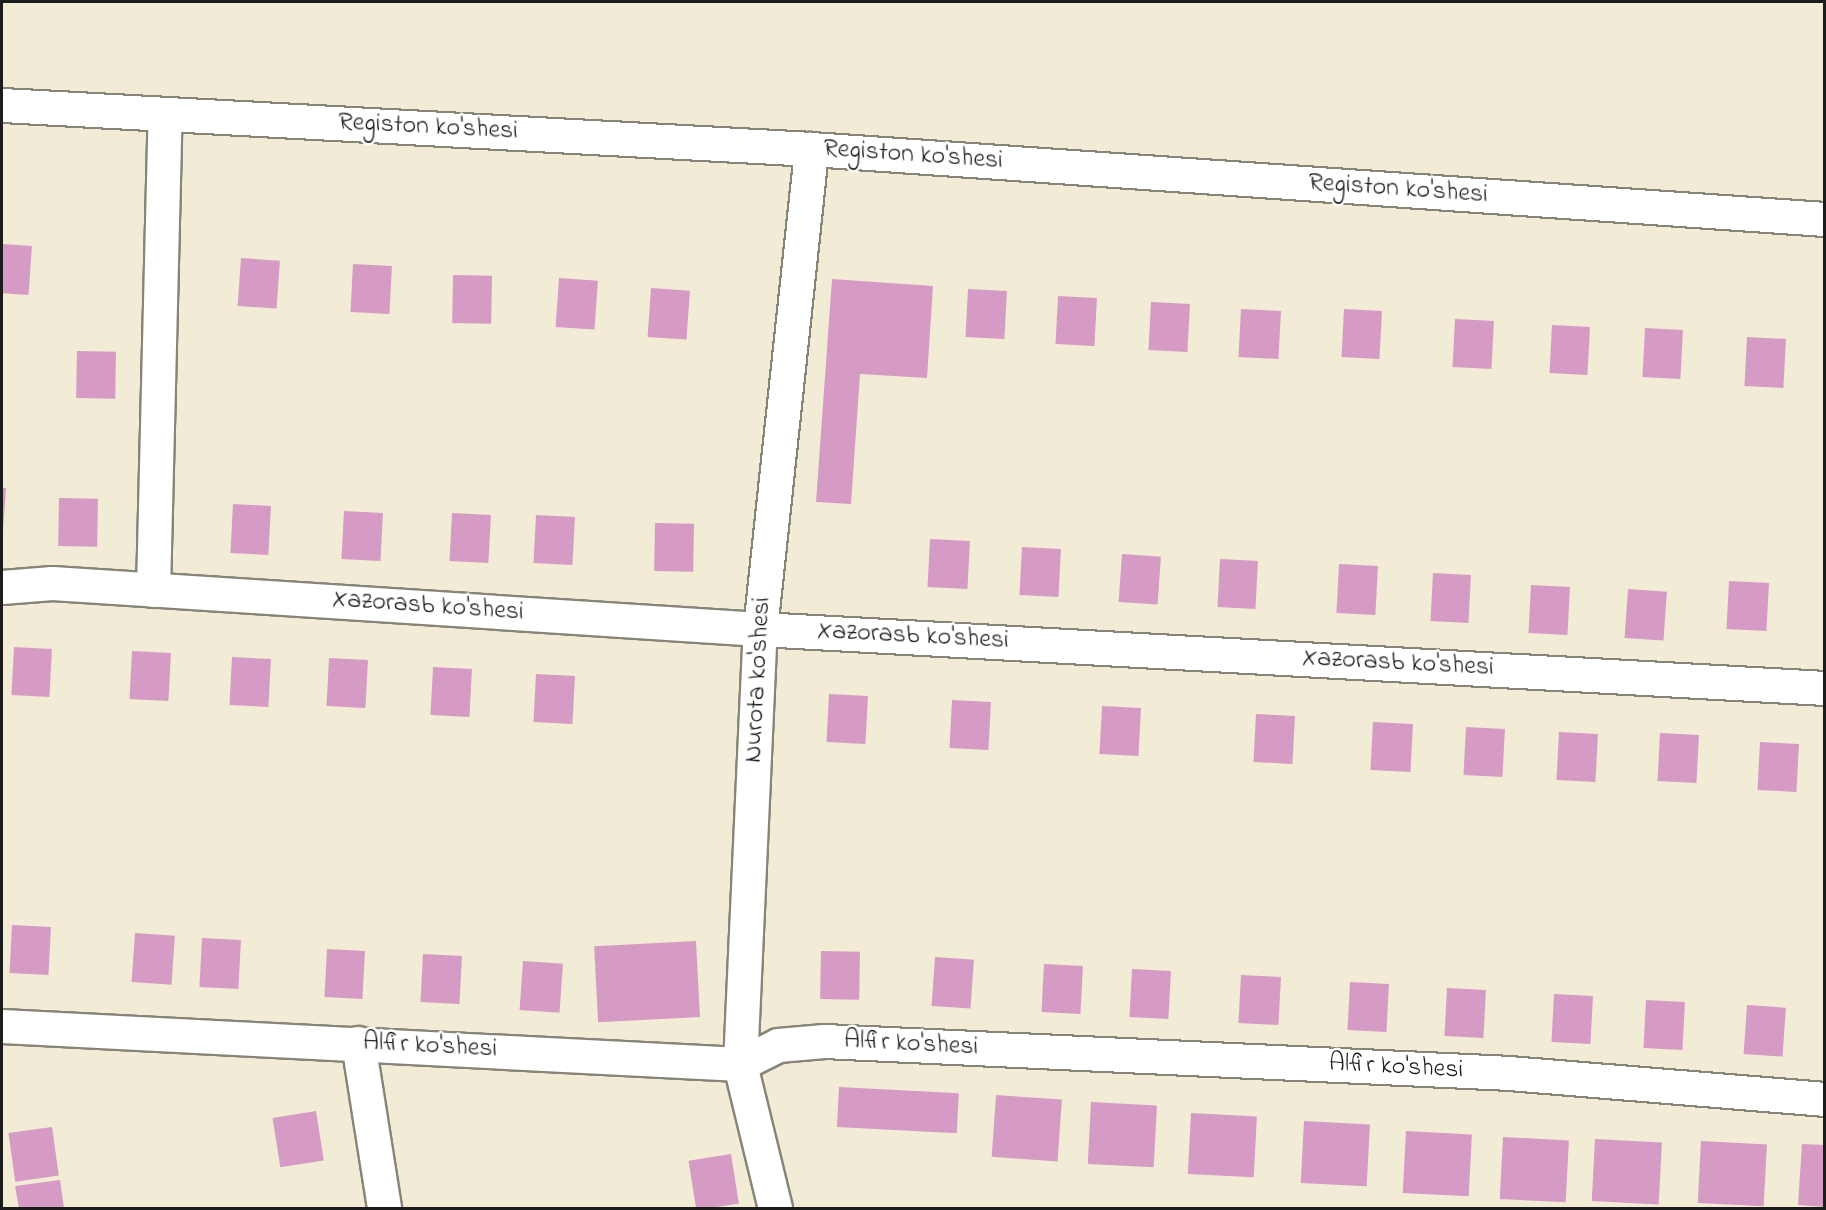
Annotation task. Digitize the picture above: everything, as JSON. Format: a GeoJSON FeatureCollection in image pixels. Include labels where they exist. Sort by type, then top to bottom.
{"type":"FeatureCollection","features":[{"type":"Feature","properties":{"kind":"street","name":"Registon ko'shesi"},"geometry":{"type":"LineString","coordinates":[[2,105],[811,149],[1824,219]]}},
{"type":"Feature","properties":{"kind":"street"},"geometry":{"type":"LineString","coordinates":[[153,590],[165,114]]}},
{"type":"Feature","properties":{"kind":"street","name":"Nurota ko'shesi"},"geometry":{"type":"LineString","coordinates":[[775,1209],[740,1064],[760,628],[811,149]]}},
{"type":"Feature","properties":{"kind":"street","name":"Xazorasb ko'shesi"},"geometry":{"type":"LineString","coordinates":[[2,587],[52,584],[760,628],[1824,688]]}},
{"type":"Feature","properties":{"kind":"street","name":"Alfir ko'shesi"},"geometry":{"type":"LineString","coordinates":[[2,1026],[740,1064],[778,1045],[824,1041],[1509,1073],[1824,1099]]}},
{"type":"Feature","properties":{"kind":"street"},"geometry":{"type":"LineString","coordinates":[[358,1043],[384,1209]]}},
{"type":"Feature","properties":{"kind":"building"},"geometry":{"type":"Polygon","coordinates":[[[2,244],[32,246],[29,295],[2,293],[2,244]]]}},
{"type":"Feature","properties":{"kind":"building"},"geometry":{"type":"Polygon","coordinates":[[[241,258],[280,261],[277,309],[238,306],[241,258]]]}},
{"type":"Feature","properties":{"kind":"building"},"geometry":{"type":"Polygon","coordinates":[[[353,264],[392,266],[389,314],[350,312],[353,264]]]}},
{"type":"Feature","properties":{"kind":"building"},"geometry":{"type":"Polygon","coordinates":[[[453,275],[492,276],[491,324],[452,323],[453,275]]]}},
{"type":"Feature","properties":{"kind":"building"},"geometry":{"type":"Polygon","coordinates":[[[559,278],[598,281],[594,330],[556,327],[559,278]]]}},
{"type":"Feature","properties":{"kind":"building"},"geometry":{"type":"Polygon","coordinates":[[[832,279],[933,286],[927,378],[860,374],[851,504],[816,502],[832,279]]]}},
{"type":"Feature","properties":{"kind":"building"},"geometry":{"type":"Polygon","coordinates":[[[651,288],[690,291],[686,340],[648,337],[651,288]]]}},
{"type":"Feature","properties":{"kind":"building"},"geometry":{"type":"Polygon","coordinates":[[[968,289],[1007,291],[1004,339],[965,337],[968,289]]]}},
{"type":"Feature","properties":{"kind":"building"},"geometry":{"type":"Polygon","coordinates":[[[1058,296],[1097,298],[1094,346],[1055,344],[1058,296]]]}},
{"type":"Feature","properties":{"kind":"building"},"geometry":{"type":"Polygon","coordinates":[[[1151,302],[1190,304],[1187,352],[1148,350],[1151,302]]]}},
{"type":"Feature","properties":{"kind":"building"},"geometry":{"type":"Polygon","coordinates":[[[1241,309],[1281,311],[1278,359],[1238,357],[1241,309]]]}},
{"type":"Feature","properties":{"kind":"building"},"geometry":{"type":"Polygon","coordinates":[[[1344,309],[1382,311],[1379,359],[1341,357],[1344,309]]]}},
{"type":"Feature","properties":{"kind":"building"},"geometry":{"type":"Polygon","coordinates":[[[1455,319],[1494,321],[1491,369],[1452,367],[1455,319]]]}},
{"type":"Feature","properties":{"kind":"building"},"geometry":{"type":"Polygon","coordinates":[[[1552,325],[1590,327],[1587,375],[1549,373],[1552,325]]]}},
{"type":"Feature","properties":{"kind":"building"},"geometry":{"type":"Polygon","coordinates":[[[1645,328],[1683,330],[1680,379],[1642,377],[1645,328]]]}},
{"type":"Feature","properties":{"kind":"building"},"geometry":{"type":"Polygon","coordinates":[[[1747,337],[1786,339],[1783,388],[1744,386],[1747,337]]]}},
{"type":"Feature","properties":{"kind":"building"},"geometry":{"type":"Polygon","coordinates":[[[77,351],[116,352],[115,399],[76,398],[77,351]]]}},
{"type":"Feature","properties":{"kind":"building"},"geometry":{"type":"Polygon","coordinates":[[[2,488],[6,488],[3,530],[2,530],[2,488]]]}},
{"type":"Feature","properties":{"kind":"building"},"geometry":{"type":"Polygon","coordinates":[[[59,498],[98,499],[97,547],[58,546],[59,498]]]}},
{"type":"Feature","properties":{"kind":"building"},"geometry":{"type":"Polygon","coordinates":[[[233,504],[271,506],[268,555],[230,553],[233,504]]]}},
{"type":"Feature","properties":{"kind":"building"},"geometry":{"type":"Polygon","coordinates":[[[344,511],[383,513],[380,561],[341,559],[344,511]]]}},
{"type":"Feature","properties":{"kind":"building"},"geometry":{"type":"Polygon","coordinates":[[[452,513],[491,515],[488,563],[449,561],[452,513]]]}},
{"type":"Feature","properties":{"kind":"building"},"geometry":{"type":"Polygon","coordinates":[[[536,515],[575,517],[572,565],[533,563],[536,515]]]}},
{"type":"Feature","properties":{"kind":"building"},"geometry":{"type":"Polygon","coordinates":[[[655,523],[694,524],[693,572],[654,571],[655,523]]]}},
{"type":"Feature","properties":{"kind":"building"},"geometry":{"type":"Polygon","coordinates":[[[930,539],[970,541],[967,589],[927,587],[930,539]]]}},
{"type":"Feature","properties":{"kind":"building"},"geometry":{"type":"Polygon","coordinates":[[[1022,547],[1061,549],[1058,597],[1019,595],[1022,547]]]}},
{"type":"Feature","properties":{"kind":"building"},"geometry":{"type":"Polygon","coordinates":[[[1122,554],[1161,557],[1158,605],[1119,602],[1122,554]]]}},
{"type":"Feature","properties":{"kind":"building"},"geometry":{"type":"Polygon","coordinates":[[[1220,559],[1258,561],[1255,609],[1217,607],[1220,559]]]}},
{"type":"Feature","properties":{"kind":"building"},"geometry":{"type":"Polygon","coordinates":[[[1339,564],[1378,566],[1375,615],[1336,613],[1339,564]]]}},
{"type":"Feature","properties":{"kind":"building"},"geometry":{"type":"Polygon","coordinates":[[[1433,573],[1471,575],[1468,623],[1430,621],[1433,573]]]}},
{"type":"Feature","properties":{"kind":"building"},"geometry":{"type":"Polygon","coordinates":[[[1729,581],[1769,583],[1766,631],[1726,629],[1729,581]]]}},
{"type":"Feature","properties":{"kind":"building"},"geometry":{"type":"Polygon","coordinates":[[[1531,585],[1570,587],[1567,635],[1528,633],[1531,585]]]}},
{"type":"Feature","properties":{"kind":"building"},"geometry":{"type":"Polygon","coordinates":[[[1628,589],[1667,592],[1663,641],[1625,638],[1628,589]]]}},
{"type":"Feature","properties":{"kind":"building"},"geometry":{"type":"Polygon","coordinates":[[[14,647],[52,649],[49,697],[11,695],[14,647]]]}},
{"type":"Feature","properties":{"kind":"building"},"geometry":{"type":"Polygon","coordinates":[[[132,651],[171,653],[168,701],[129,699],[132,651]]]}},
{"type":"Feature","properties":{"kind":"building"},"geometry":{"type":"Polygon","coordinates":[[[232,657],[271,659],[268,707],[229,705],[232,657]]]}},
{"type":"Feature","properties":{"kind":"building"},"geometry":{"type":"Polygon","coordinates":[[[329,658],[368,660],[365,708],[326,706],[329,658]]]}},
{"type":"Feature","properties":{"kind":"building"},"geometry":{"type":"Polygon","coordinates":[[[433,667],[472,669],[469,717],[430,715],[433,667]]]}},
{"type":"Feature","properties":{"kind":"building"},"geometry":{"type":"Polygon","coordinates":[[[536,674],[575,676],[572,724],[533,722],[536,674]]]}},
{"type":"Feature","properties":{"kind":"building"},"geometry":{"type":"Polygon","coordinates":[[[829,694],[868,696],[865,744],[826,742],[829,694]]]}},
{"type":"Feature","properties":{"kind":"building"},"geometry":{"type":"Polygon","coordinates":[[[952,700],[991,702],[988,750],[949,748],[952,700]]]}},
{"type":"Feature","properties":{"kind":"building"},"geometry":{"type":"Polygon","coordinates":[[[1102,706],[1141,708],[1138,756],[1099,754],[1102,706]]]}},
{"type":"Feature","properties":{"kind":"building"},"geometry":{"type":"Polygon","coordinates":[[[1256,714],[1295,716],[1292,764],[1253,762],[1256,714]]]}},
{"type":"Feature","properties":{"kind":"building"},"geometry":{"type":"Polygon","coordinates":[[[1373,722],[1413,724],[1410,772],[1370,770],[1373,722]]]}},
{"type":"Feature","properties":{"kind":"building"},"geometry":{"type":"Polygon","coordinates":[[[1466,727],[1505,729],[1502,777],[1463,775],[1466,727]]]}},
{"type":"Feature","properties":{"kind":"building"},"geometry":{"type":"Polygon","coordinates":[[[1559,732],[1598,734],[1595,782],[1556,780],[1559,732]]]}},
{"type":"Feature","properties":{"kind":"building"},"geometry":{"type":"Polygon","coordinates":[[[1660,733],[1699,735],[1696,783],[1657,781],[1660,733]]]}},
{"type":"Feature","properties":{"kind":"building"},"geometry":{"type":"Polygon","coordinates":[[[1760,742],[1799,744],[1796,792],[1757,790],[1760,742]]]}},
{"type":"Feature","properties":{"kind":"building"},"geometry":{"type":"Polygon","coordinates":[[[12,925],[51,927],[48,975],[9,973],[12,925]]]}},
{"type":"Feature","properties":{"kind":"building"},"geometry":{"type":"Polygon","coordinates":[[[135,933],[175,936],[171,985],[132,982],[135,933]]]}},
{"type":"Feature","properties":{"kind":"building"},"geometry":{"type":"Polygon","coordinates":[[[202,938],[241,940],[238,989],[199,987],[202,938]]]}},
{"type":"Feature","properties":{"kind":"building"},"geometry":{"type":"Polygon","coordinates":[[[696,941],[700,1017],[598,1022],[594,946],[696,941]]]}},
{"type":"Feature","properties":{"kind":"building"},"geometry":{"type":"Polygon","coordinates":[[[327,949],[365,951],[362,999],[324,997],[327,949]]]}},
{"type":"Feature","properties":{"kind":"building"},"geometry":{"type":"Polygon","coordinates":[[[821,951],[860,952],[859,1000],[820,999],[821,951]]]}},
{"type":"Feature","properties":{"kind":"building"},"geometry":{"type":"Polygon","coordinates":[[[423,954],[462,956],[459,1004],[420,1002],[423,954]]]}},
{"type":"Feature","properties":{"kind":"building"},"geometry":{"type":"Polygon","coordinates":[[[935,957],[974,960],[970,1009],[932,1006],[935,957]]]}},
{"type":"Feature","properties":{"kind":"building"},"geometry":{"type":"Polygon","coordinates":[[[523,961],[563,964],[559,1013],[520,1010],[523,961]]]}},
{"type":"Feature","properties":{"kind":"building"},"geometry":{"type":"Polygon","coordinates":[[[1044,964],[1083,966],[1080,1014],[1041,1012],[1044,964]]]}},
{"type":"Feature","properties":{"kind":"building"},"geometry":{"type":"Polygon","coordinates":[[[1132,969],[1171,971],[1168,1019],[1129,1017],[1132,969]]]}},
{"type":"Feature","properties":{"kind":"building"},"geometry":{"type":"Polygon","coordinates":[[[1241,975],[1281,977],[1278,1025],[1238,1023],[1241,975]]]}},
{"type":"Feature","properties":{"kind":"building"},"geometry":{"type":"Polygon","coordinates":[[[1350,982],[1389,984],[1386,1032],[1347,1030],[1350,982]]]}},
{"type":"Feature","properties":{"kind":"building"},"geometry":{"type":"Polygon","coordinates":[[[1447,988],[1486,990],[1483,1038],[1444,1036],[1447,988]]]}},
{"type":"Feature","properties":{"kind":"building"},"geometry":{"type":"Polygon","coordinates":[[[1554,994],[1593,996],[1590,1044],[1551,1042],[1554,994]]]}},
{"type":"Feature","properties":{"kind":"building"},"geometry":{"type":"Polygon","coordinates":[[[1646,1000],[1685,1002],[1682,1050],[1643,1048],[1646,1000]]]}},
{"type":"Feature","properties":{"kind":"building"},"geometry":{"type":"Polygon","coordinates":[[[1747,1005],[1786,1008],[1782,1057],[1744,1054],[1747,1005]]]}},
{"type":"Feature","properties":{"kind":"building"},"geometry":{"type":"Polygon","coordinates":[[[839,1087],[959,1093],[957,1133],[837,1127],[839,1087]]]}},
{"type":"Feature","properties":{"kind":"building"},"geometry":{"type":"Polygon","coordinates":[[[996,1095],[1062,1100],[1058,1161],[992,1157],[996,1095]]]}},
{"type":"Feature","properties":{"kind":"building"},"geometry":{"type":"Polygon","coordinates":[[[1091,1102],[1157,1105],[1154,1167],[1088,1164],[1091,1102]]]}},
{"type":"Feature","properties":{"kind":"building"},"geometry":{"type":"Polygon","coordinates":[[[316,1111],[324,1160],[280,1167],[273,1118],[316,1111]]]}},
{"type":"Feature","properties":{"kind":"building"},"geometry":{"type":"Polygon","coordinates":[[[1191,1113],[1257,1116],[1254,1177],[1188,1174],[1191,1113]]]}},
{"type":"Feature","properties":{"kind":"building"},"geometry":{"type":"Polygon","coordinates":[[[1304,1121],[1370,1124],[1367,1186],[1301,1183],[1304,1121]]]}},
{"type":"Feature","properties":{"kind":"building"},"geometry":{"type":"Polygon","coordinates":[[[52,1127],[59,1176],[15,1182],[8,1133],[52,1127]]]}},
{"type":"Feature","properties":{"kind":"building"},"geometry":{"type":"Polygon","coordinates":[[[1406,1131],[1472,1134],[1469,1196],[1403,1193],[1406,1131]]]}},
{"type":"Feature","properties":{"kind":"building"},"geometry":{"type":"Polygon","coordinates":[[[1503,1137],[1569,1140],[1566,1202],[1500,1199],[1503,1137]]]}},
{"type":"Feature","properties":{"kind":"building"},"geometry":{"type":"Polygon","coordinates":[[[1595,1139],[1662,1143],[1659,1204],[1592,1201],[1595,1139]]]}},
{"type":"Feature","properties":{"kind":"building"},"geometry":{"type":"Polygon","coordinates":[[[1701,1141],[1767,1144],[1764,1206],[1698,1203],[1701,1141]]]}},
{"type":"Feature","properties":{"kind":"building"},"geometry":{"type":"Polygon","coordinates":[[[1802,1144],[1824,1145],[1824,1207],[1798,1205],[1802,1144]]]}},
{"type":"Feature","properties":{"kind":"building"},"geometry":{"type":"Polygon","coordinates":[[[731,1154],[739,1203],[696,1208],[689,1161],[731,1154]]]}},
{"type":"Feature","properties":{"kind":"building"},"geometry":{"type":"Polygon","coordinates":[[[60,1180],[64,1208],[19,1208],[15,1186],[60,1180]]]}}]}
